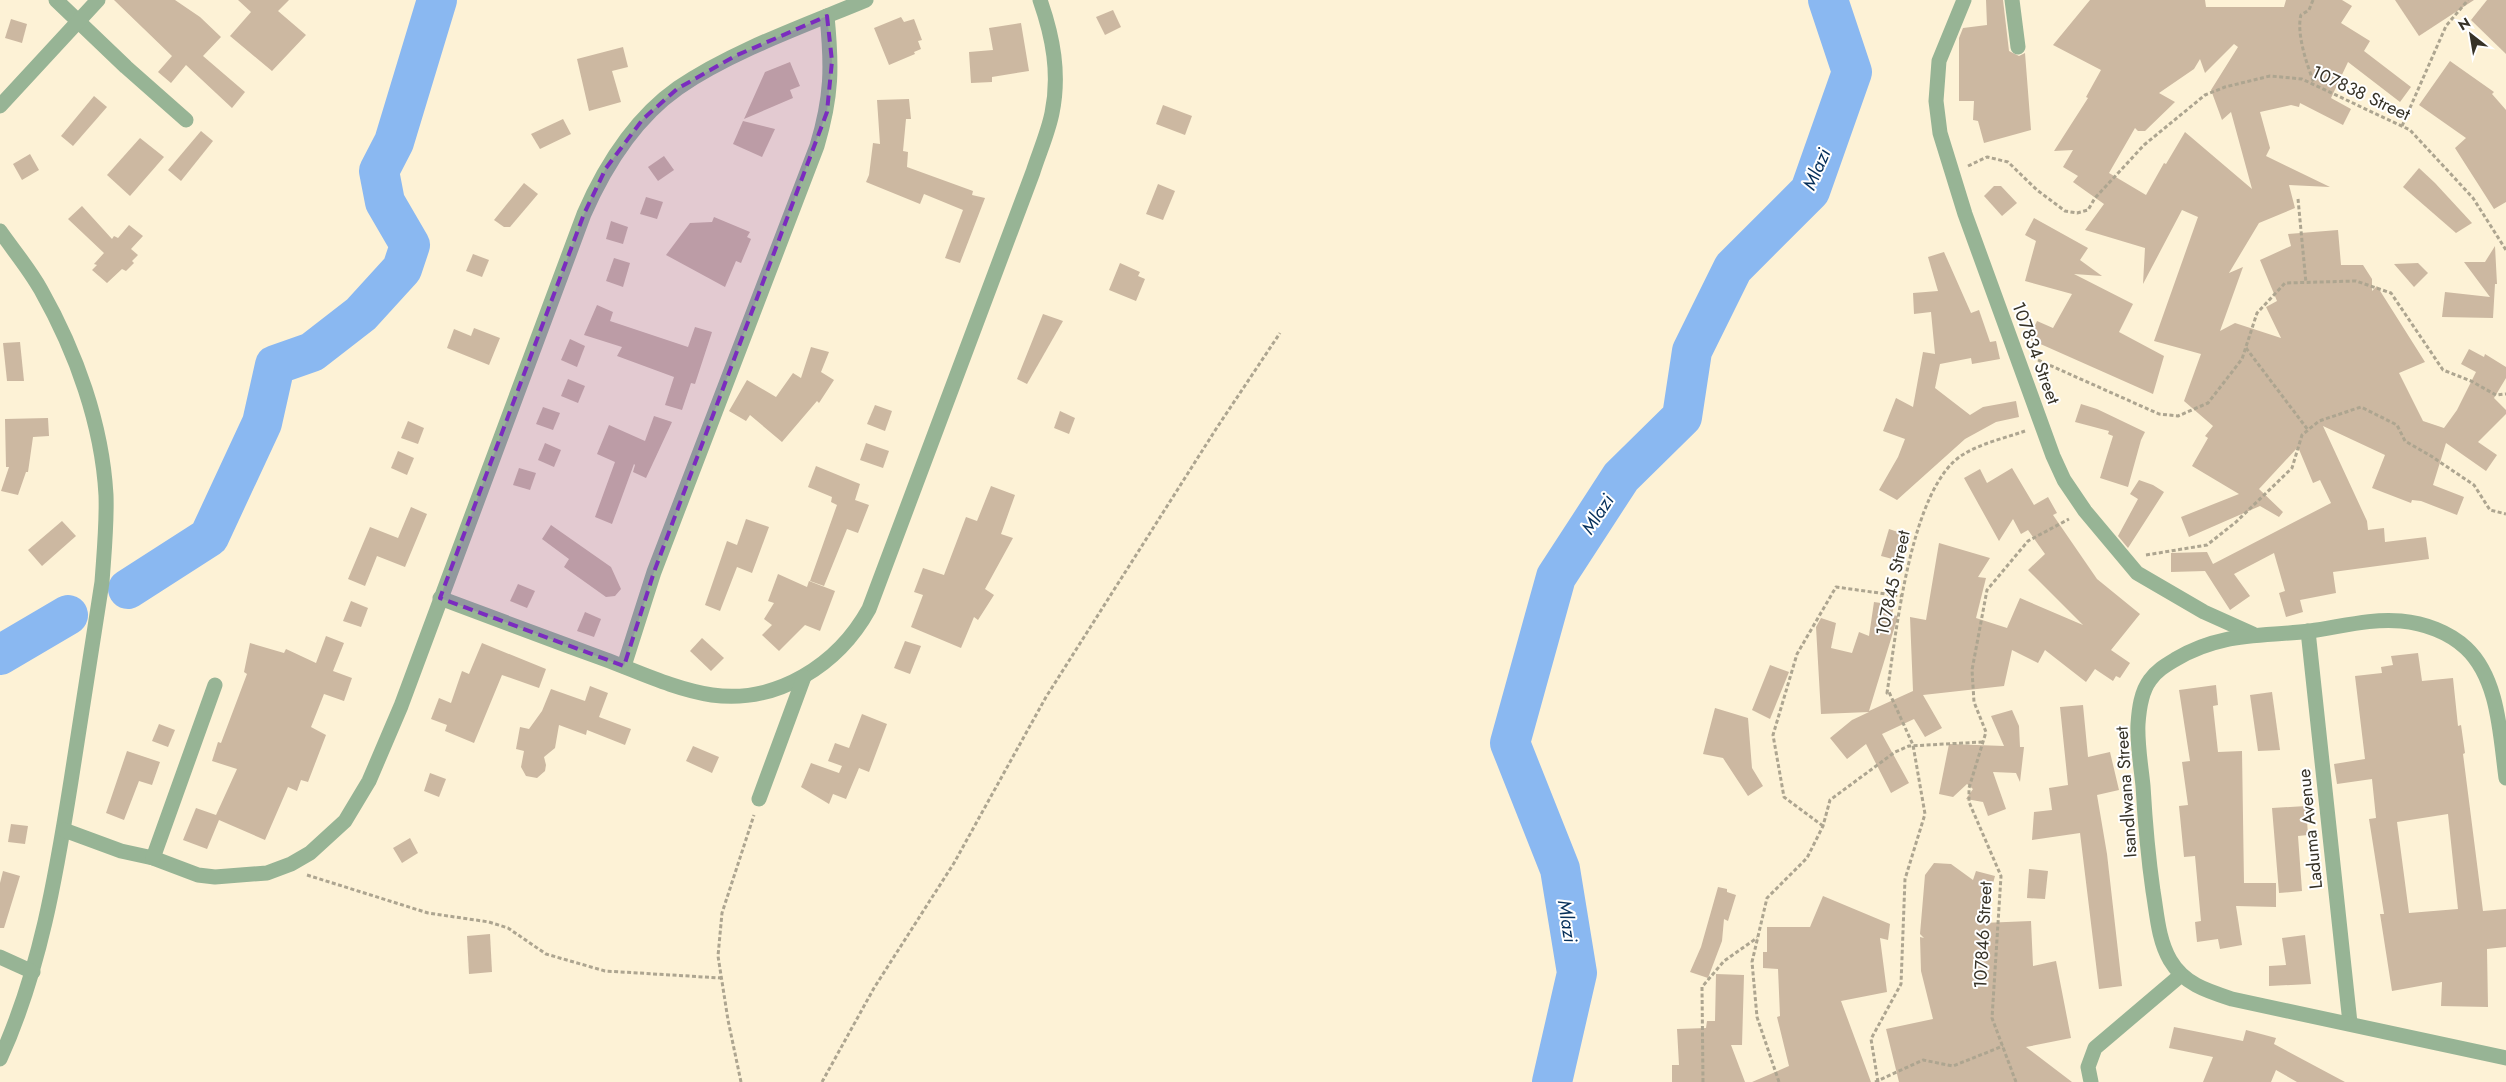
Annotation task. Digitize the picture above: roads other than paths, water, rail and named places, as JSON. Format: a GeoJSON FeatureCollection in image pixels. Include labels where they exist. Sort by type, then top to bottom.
{"type":"FeatureCollection","features":[{"type":"Feature","properties":{"kind":"street"},"geometry":{"type":"LineString","coordinates":[[56,0],[78,23],[186,120]]}},
{"type":"Feature","properties":{"kind":"street"},"geometry":{"type":"LineString","coordinates":[[0,106],[98,0]]}},
{"type":"Feature","properties":{"kind":"street"},"geometry":{"type":"LineString","coordinates":[[64,830],[121,851],[153,858],[198,875],[215,877],[267,872],[291,864],[310,853],[331,836],[357,803],[401,706],[584,214],[596,186],[618,150],[643,120],[677,88],[735,56],[866,0]]}},
{"type":"Feature","properties":{"kind":"street"},"geometry":{"type":"LineString","coordinates":[[440,598],[681,688],[726,696],[752,695],[774,689],[804,677],[847,643],[869,609],[1033,172],[1052,114],[1056,75],[1048,24],[1040,0]]}},
{"type":"Feature","properties":{"kind":"street","name":"107834 Street"},"geometry":{"type":"LineString","coordinates":[[1964,0],[1944,43],[1936,84],[1937,118],[1951,173],[2053,456],[2064,480],[2085,511],[2137,573],[2171,594],[2253,634]]}},
{"type":"Feature","properties":{"kind":"street"},"geometry":{"type":"LineString","coordinates":[[2012,0],[2018,47]]}},
{"type":"Feature","properties":{"kind":"street"},"geometry":{"type":"LineString","coordinates":[[624,666],[654,572],[817,146],[828,112],[832,61],[827,16]]}},
{"type":"Feature","properties":{"kind":"street"},"geometry":{"type":"LineString","coordinates":[[0,232],[40,289],[58,321],[75,362],[92,415],[106,493],[106,528],[102,582],[64,830],[43,938],[16,1025],[0,1059]]}},
{"type":"Feature","properties":{"kind":"street","name":"Isandlwana Street"},"geometry":{"type":"LineString","coordinates":[[2506,778],[2494,702],[2487,679],[2474,656],[2464,646],[2437,629],[2401,621],[2375,621],[2308,631],[2253,634],[2207,643],[2160,669],[2149,681],[2140,705],[2138,726],[2147,847],[2158,925],[2163,945],[2181,975],[2202,989],[2232,999],[2506,1058]]}},
{"type":"Feature","properties":{"kind":"street","name":"Laduma Avenue"},"geometry":{"type":"LineString","coordinates":[[2308,631],[2350,1023]]}},
{"type":"Feature","properties":{"kind":"street"},"geometry":{"type":"LineString","coordinates":[[759,799],[804,677]]}},
{"type":"Feature","properties":{"kind":"street"},"geometry":{"type":"LineString","coordinates":[[153,858],[215,685]]}},
{"type":"Feature","properties":{"kind":"street"},"geometry":{"type":"LineString","coordinates":[[0,957],[33,972]]}},
{"type":"Feature","properties":{"kind":"street"},"geometry":{"type":"LineString","coordinates":[[2091,1082],[2088,1067],[2095,1048],[2106,1036],[2181,975]]}},
{"type":"Feature","properties":{"kind":"waterway"},"geometry":{"type":"LineString","coordinates":[[128,589],[209,537],[262,423],[275,365],[312,352],[361,314],[402,269],[410,245],[385,202],[379,171],[394,142],[437,0]]}},
{"type":"Feature","properties":{"kind":"waterway","name":"Mlazi"},"geometry":{"type":"LineString","coordinates":[[1552,1082],[1577,973],[1560,869],[1510,743],[1556,577],[1621,477],[1682,417],[1692,351],[1733,268],[1810,191],[1852,72],[1828,0]]}},
{"type":"Feature","properties":{"kind":"waterway"},"geometry":{"type":"LineString","coordinates":[[0,655],[68,615]]}}]}
